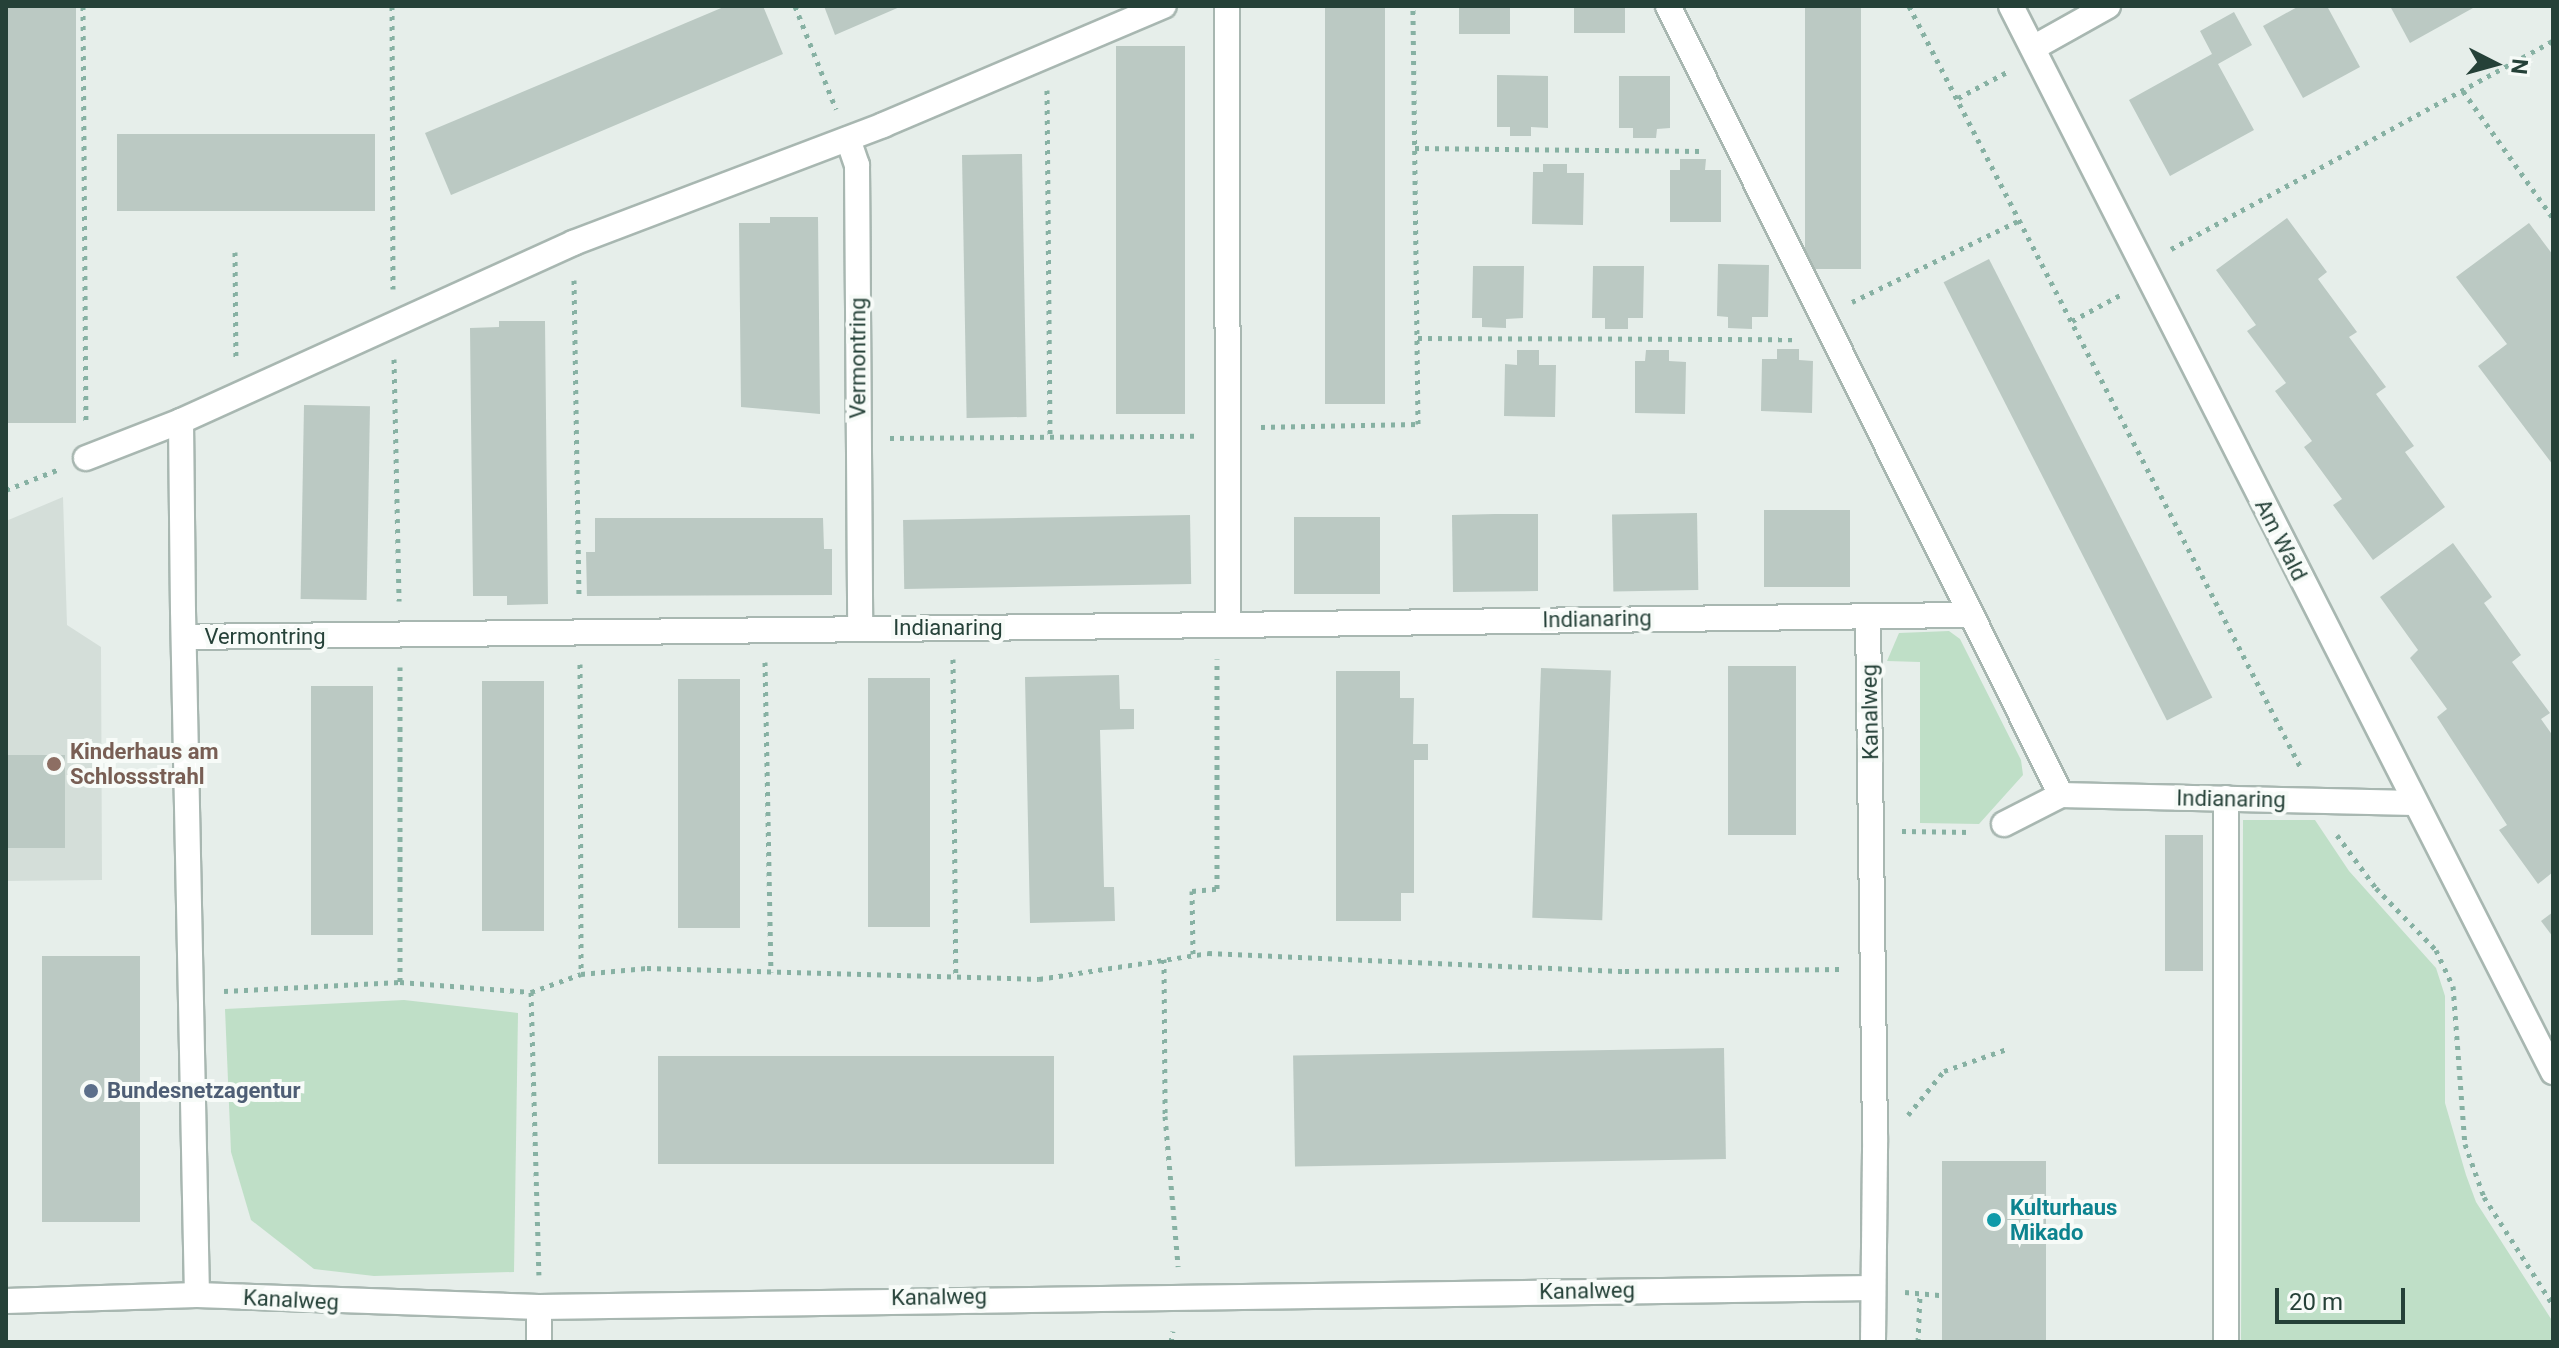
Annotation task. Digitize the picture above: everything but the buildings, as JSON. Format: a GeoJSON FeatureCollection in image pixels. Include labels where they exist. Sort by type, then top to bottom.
{"type":"FeatureCollection","features":[{"type":"Feature","properties":{"kind":"street"},"geometry":{"type":"LineString","coordinates":[[86,458],[181,421],[393,322],[573,243],[848,139],[1164,6]]}},
{"type":"Feature","properties":{"kind":"street"},"geometry":{"type":"LineString","coordinates":[[1227,6],[1228,625]]}},
{"type":"Feature","properties":{"kind":"street"},"geometry":{"type":"LineString","coordinates":[[1668,6],[1836,339],[1967,615],[2061,795],[2004,824]]}},
{"type":"Feature","properties":{"kind":"street","name":"Am Wald"},"geometry":{"type":"LineString","coordinates":[[2011,6],[2413,803],[2553,1072]]}},
{"type":"Feature","properties":{"kind":"street"},"geometry":{"type":"LineString","coordinates":[[2033,48],[2108,6]]}},
{"type":"Feature","properties":{"kind":"street","name":"Vermontring"},"geometry":{"type":"LineString","coordinates":[[184,637],[860,628],[857,165],[848,139]]}},
{"type":"Feature","properties":{"kind":"street","name":"Vermontring"},"geometry":{"type":"LineString","coordinates":[[181,421],[197,1295]]}},
{"type":"Feature","properties":{"kind":"street","name":"Indianaring"},"geometry":{"type":"LineString","coordinates":[[860,628],[1967,615]]}},
{"type":"Feature","properties":{"kind":"street","name":"Kanalweg"},"geometry":{"type":"LineString","coordinates":[[1868,616],[1875,1134],[1873,1342]]}},
{"type":"Feature","properties":{"kind":"street","name":"Indianaring"},"geometry":{"type":"LineString","coordinates":[[2061,795],[2413,803]]}},
{"type":"Feature","properties":{"kind":"street"},"geometry":{"type":"LineString","coordinates":[[2226,798],[2226,1342]]}},
{"type":"Feature","properties":{"kind":"street","name":"Kanalweg"},"geometry":{"type":"LineString","coordinates":[[6,1301],[197,1295],[539,1307],[1181,1295],[1872,1288]]}},
{"type":"Feature","properties":{"kind":"street"},"geometry":{"type":"LineString","coordinates":[[539,1307],[539,1342]]}},
{"type":"Feature","properties":{"kind":"path"},"geometry":{"type":"LineString","coordinates":[[6,490],[86,458],[83,6]]}},
{"type":"Feature","properties":{"kind":"path"},"geometry":{"type":"LineString","coordinates":[[392,6],[393,322]]}},
{"type":"Feature","properties":{"kind":"path"},"geometry":{"type":"LineString","coordinates":[[795,6],[848,139]]}},
{"type":"Feature","properties":{"kind":"path"},"geometry":{"type":"LineString","coordinates":[[1253,428],[1418,424],[1413,6]]}},
{"type":"Feature","properties":{"kind":"path"},"geometry":{"type":"LineString","coordinates":[[1909,6],[2318,800],[2376,888],[2436,950],[2453,986],[2465,1144],[2484,1197],[2553,1305]]}},
{"type":"Feature","properties":{"kind":"path"},"geometry":{"type":"LineString","coordinates":[[2072,321],[2145,272],[2553,41]]}},
{"type":"Feature","properties":{"kind":"path"},"geometry":{"type":"LineString","coordinates":[[1958,98],[2016,67],[2033,48]]}},
{"type":"Feature","properties":{"kind":"path"},"geometry":{"type":"LineString","coordinates":[[1047,56],[1050,437]]}},
{"type":"Feature","properties":{"kind":"path"},"geometry":{"type":"LineString","coordinates":[[2463,91],[2553,218]]}},
{"type":"Feature","properties":{"kind":"path"},"geometry":{"type":"LineString","coordinates":[[1415,148],[1742,151]]}},
{"type":"Feature","properties":{"kind":"path"},"geometry":{"type":"LineString","coordinates":[[1824,316],[2020,220]]}},
{"type":"Feature","properties":{"kind":"path"},"geometry":{"type":"LineString","coordinates":[[235,252],[237,395]]}},
{"type":"Feature","properties":{"kind":"path"},"geometry":{"type":"LineString","coordinates":[[1418,338],[1836,339]]}},
{"type":"Feature","properties":{"kind":"path"},"geometry":{"type":"LineString","coordinates":[[858,439],[1202,436]]}},
{"type":"Feature","properties":{"kind":"path"},"geometry":{"type":"LineString","coordinates":[[1193,954],[1192,891],[1217,889],[1217,648],[1228,625]]}},
{"type":"Feature","properties":{"kind":"path"},"geometry":{"type":"LineString","coordinates":[[953,628],[956,978]]}},
{"type":"Feature","properties":{"kind":"path"},"geometry":{"type":"LineString","coordinates":[[765,629],[771,972]]}},
{"type":"Feature","properties":{"kind":"path"},"geometry":{"type":"LineString","coordinates":[[1871,831],[1973,832],[2004,824]]}},
{"type":"Feature","properties":{"kind":"path"},"geometry":{"type":"LineString","coordinates":[[191,993],[400,982],[531,992],[581,974],[647,968],[1039,979],[1193,954],[1625,971],[1872,969]]}},
{"type":"Feature","properties":{"kind":"path"},"geometry":{"type":"LineString","coordinates":[[1164,959],[1165,1116],[1181,1295]]}},
{"type":"Feature","properties":{"kind":"path"},"geometry":{"type":"LineString","coordinates":[[531,992],[539,1307]]}},
{"type":"Feature","properties":{"kind":"path"},"geometry":{"type":"LineString","coordinates":[[1875,1134],[1905,1119],[1944,1071],[2007,1049]]}},
{"type":"Feature","properties":{"kind":"path"},"geometry":{"type":"LineString","coordinates":[[1911,1293],[1942,1295]]}},
{"type":"Feature","properties":{"kind":"path"},"geometry":{"type":"LineString","coordinates":[[1918,1342],[1920,1294]]}},
{"type":"Feature","properties":{"kind":"shaded area","name":"Kinderhaus am Schlossstrahl"},"geometry":{"type":"Polygon","coordinates":[[[63,497],[67,625],[101,647],[102,880],[6,881],[6,521],[63,497]]]}},
{"type":"Feature","properties":{"kind":"green space"},"geometry":{"type":"Polygon","coordinates":[[[1949,631],[1960,639],[2021,760],[2023,775],[1979,824],[1920,823],[1920,662],[1887,661],[1899,633],[1949,631]]]}},
{"type":"Feature","properties":{"kind":"green space"},"geometry":{"type":"Polygon","coordinates":[[[2243,820],[2315,820],[2349,871],[2436,968],[2445,996],[2445,1103],[2466,1175],[2476,1202],[2553,1322],[2553,1342],[2241,1342],[2243,820]]]}},
{"type":"Feature","properties":{"kind":"green space"},"geometry":{"type":"Polygon","coordinates":[[[404,1000],[518,1013],[514,1272],[374,1276],[314,1269],[251,1220],[231,1152],[225,1009],[404,1000]]]}},
{"type":"Feature","properties":{"kind":"place","name":"Kinderhaus am Schlossstrahl"},"geometry":{"type":"Point","coordinates":[54,764]}},
{"type":"Feature","properties":{"kind":"place","name":"Bundesnetzagentur"},"geometry":{"type":"Point","coordinates":[91,1091]}},
{"type":"Feature","properties":{"kind":"place","name":"Kulturhaus Mikado"},"geometry":{"type":"Point","coordinates":[1994,1220]}}]}
